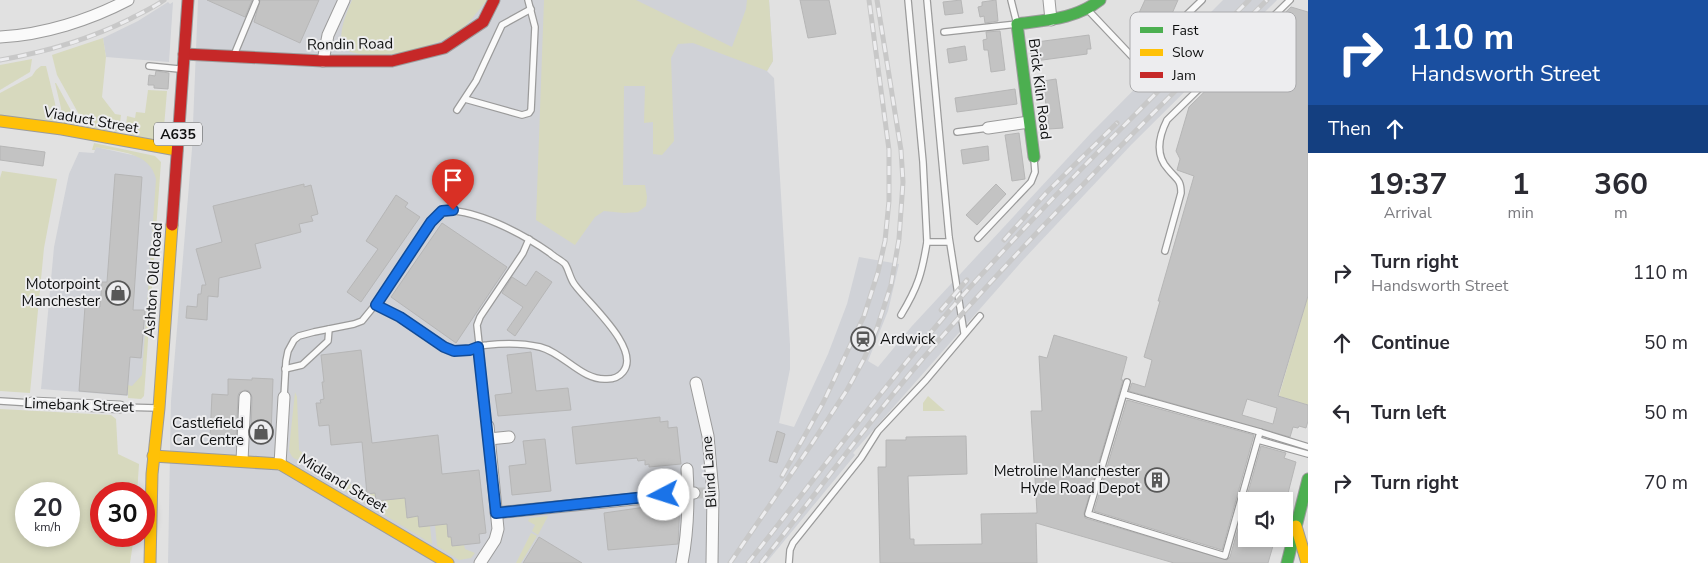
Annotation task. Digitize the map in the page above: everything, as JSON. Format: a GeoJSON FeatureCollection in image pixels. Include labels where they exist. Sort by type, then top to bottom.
{"type":"FeatureCollection","features":[{"type":"Feature","properties":{"kind":"main road","name":"Ashton Old Road"},"geometry":{"type":"LineString","coordinates":[[150,563],[153,456],[159,408],[188,0]]}},
{"type":"Feature","properties":{"kind":"main road","name":"Rondin Road"},"geometry":{"type":"LineString","coordinates":[[184,54],[323,61],[392,61],[444,48],[483,22],[494,0]]}},
{"type":"Feature","properties":{"kind":"main road","name":"Brick Kiln Road"},"geometry":{"type":"LineString","coordinates":[[1034,157],[1017,24],[1072,16],[1088,10],[1100,0]]}},
{"type":"Feature","properties":{"kind":"main road","name":"Viaduct Street"},"geometry":{"type":"LineString","coordinates":[[0,121],[62,129],[177,150]]}},
{"type":"Feature","properties":{"kind":"main road","name":"Midland Street"},"geometry":{"type":"LineString","coordinates":[[153,456],[280,464],[298,479],[448,563]]}},
{"type":"Feature","properties":{"kind":"main road"},"geometry":{"type":"LineString","coordinates":[[1287,563],[1308,479]]}},
{"type":"Feature","properties":{"kind":"main road"},"geometry":{"type":"LineString","coordinates":[[1296,526],[1307,563]]}},
{"type":"Feature","properties":{"kind":"street"},"geometry":{"type":"LineString","coordinates":[[0,36],[38,32],[82,20],[128,0]]}},
{"type":"Feature","properties":{"kind":"street"},"geometry":{"type":"LineString","coordinates":[[323,61],[328,35],[344,0]]}},
{"type":"Feature","properties":{"kind":"street"},"geometry":{"type":"LineString","coordinates":[[1049,0],[1052,20]]}},
{"type":"Feature","properties":{"kind":"street"},"geometry":{"type":"LineString","coordinates":[[988,128],[1029,122]]}},
{"type":"Feature","properties":{"kind":"street","name":"Blind Lane"},"geometry":{"type":"LineString","coordinates":[[696,383],[708,436],[712,563]]}},
{"type":"Feature","properties":{"kind":"street"},"geometry":{"type":"LineString","coordinates":[[242,461],[245,397]]}},
{"type":"Feature","properties":{"kind":"street"},"geometry":{"type":"LineString","coordinates":[[280,464],[284,397]]}},
{"type":"Feature","properties":{"kind":"street","name":"Limebank Street"},"geometry":{"type":"LineString","coordinates":[[32,403],[120,407]]}},
{"type":"Feature","properties":{"kind":"street"},"geometry":{"type":"LineString","coordinates":[[480,563],[496,540],[498,528],[488,426]]}},
{"type":"Feature","properties":{"kind":"street"},"geometry":{"type":"LineString","coordinates":[[489,439],[509,437]]}},
{"type":"Feature","properties":{"kind":"street"},"geometry":{"type":"LineString","coordinates":[[682,563],[692,493],[687,469]]}},
{"type":"Feature","properties":{"kind":"street"},"geometry":{"type":"LineString","coordinates":[[496,513],[692,493]]}},
{"type":"Feature","properties":{"kind":"lane"},"geometry":{"type":"LineString","coordinates":[[465,99],[522,115],[529,113],[531,110],[535,27],[528,0]]}},
{"type":"Feature","properties":{"kind":"lane"},"geometry":{"type":"LineString","coordinates":[[901,315],[915,291],[922,272],[927,242],[923,162],[908,0]]}},
{"type":"Feature","properties":{"kind":"lane"},"geometry":{"type":"LineString","coordinates":[[927,0],[949,242],[964,333]]}},
{"type":"Feature","properties":{"kind":"lane"},"geometry":{"type":"LineString","coordinates":[[944,32],[1017,24],[1011,0]]}},
{"type":"Feature","properties":{"kind":"lane"},"geometry":{"type":"LineString","coordinates":[[1190,12],[1202,0]]}},
{"type":"Feature","properties":{"kind":"lane"},"geometry":{"type":"LineString","coordinates":[[1278,12],[1290,0]]}},
{"type":"Feature","properties":{"kind":"lane"},"geometry":{"type":"LineString","coordinates":[[233,56],[256,2]]}},
{"type":"Feature","properties":{"kind":"lane"},"geometry":{"type":"LineString","coordinates":[[457,110],[476,81],[502,25],[531,9]]}},
{"type":"Feature","properties":{"kind":"lane"},"geometry":{"type":"LineString","coordinates":[[1088,10],[1130,54]]}},
{"type":"Feature","properties":{"kind":"lane"},"geometry":{"type":"LineString","coordinates":[[149,66],[183,69]]}},
{"type":"Feature","properties":{"kind":"lane"},"geometry":{"type":"LineString","coordinates":[[1165,251],[1181,193],[1181,185],[1163,163],[1159,147],[1167,120],[1196,92]]}},
{"type":"Feature","properties":{"kind":"lane"},"geometry":{"type":"LineString","coordinates":[[957,132],[988,128]]}},
{"type":"Feature","properties":{"kind":"lane"},"geometry":{"type":"LineString","coordinates":[[978,238],[1031,182],[1035,172],[1034,157]]}},
{"type":"Feature","properties":{"kind":"lane"},"geometry":{"type":"LineString","coordinates":[[284,397],[288,351],[294,340],[299,336],[362,321],[376,305],[431,222],[442,211],[453,210],[472,214],[508,228],[529,239],[565,264],[574,284],[611,325],[623,346],[628,361],[626,370],[619,377],[596,378],[545,348],[516,344],[486,345],[470,350],[454,351],[444,347],[400,317],[376,305]]}},
{"type":"Feature","properties":{"kind":"lane"},"geometry":{"type":"LineString","coordinates":[[488,426],[477,325],[480,317],[522,253],[529,239]]}},
{"type":"Feature","properties":{"kind":"lane"},"geometry":{"type":"LineString","coordinates":[[927,242],[949,242]]}},
{"type":"Feature","properties":{"kind":"lane"},"geometry":{"type":"LineString","coordinates":[[789,563],[790,550],[798,536],[861,458],[878,431],[926,380],[980,316]]}},
{"type":"Feature","properties":{"kind":"lane"},"geometry":{"type":"LineString","coordinates":[[285,369],[302,365],[328,341],[329,329]]}},
{"type":"Feature","properties":{"kind":"lane"},"geometry":{"type":"LineString","coordinates":[[1127,382],[1088,514],[1225,556],[1260,432]]}},
{"type":"Feature","properties":{"kind":"lane"},"geometry":{"type":"LineString","coordinates":[[1124,394],[1308,446]]}},
{"type":"Feature","properties":{"kind":"lane","name":"Limebank Street"},"geometry":{"type":"LineString","coordinates":[[0,401],[32,403]]}},
{"type":"Feature","properties":{"kind":"lane","name":"Limebank Street"},"geometry":{"type":"LineString","coordinates":[[120,407],[159,408]]}},
{"type":"Feature","properties":{"kind":"lane"},"geometry":{"type":"LineString","coordinates":[[1258,440],[1308,454]]}},
{"type":"Feature","properties":{"kind":"shaded area"},"geometry":{"type":"Polygon","coordinates":[[[198,0],[769,0],[773,61],[767,71],[774,78],[790,345],[790,369],[779,423],[794,427],[828,354],[847,304],[859,257],[899,264],[888,311],[868,361],[878,367],[912,326],[1091,133],[1132,92],[1184,92],[1132,144],[1023,260],[853,453],[855,455],[766,563],[168,563],[171,401],[192,149],[198,0]]]}},
{"type":"Feature","properties":{"kind":"shaded area"},"geometry":{"type":"Polygon","coordinates":[[[1223,0],[1277,0],[1265,12],[1211,12],[1223,0]]]}},
{"type":"Feature","properties":{"kind":"shaded area"},"geometry":{"type":"Polygon","coordinates":[[[168,2],[170,4],[173,2],[169,62],[106,57],[103,38],[138,21],[168,2]]]}},
{"type":"Feature","properties":{"kind":"shaded area"},"geometry":{"type":"Polygon","coordinates":[[[96,147],[137,156],[151,162],[156,170],[158,182],[142,397],[41,389],[54,247],[69,174],[79,152],[94,153],[96,147]]]}},
{"type":"Feature","properties":{"kind":"green space"},"geometry":{"type":"Polygon","coordinates":[[[352,0],[487,0],[466,25],[458,32],[446,38],[433,44],[401,53],[369,55],[354,53],[342,48],[342,29],[352,0]]]}},
{"type":"Feature","properties":{"kind":"green space"},"geometry":{"type":"Polygon","coordinates":[[[544,0],[636,0],[732,47],[746,9],[747,0],[769,0],[773,61],[767,71],[693,43],[678,44],[671,58],[674,141],[662,155],[653,154],[653,122],[644,123],[645,86],[624,86],[623,185],[645,185],[646,206],[638,212],[604,211],[595,217],[575,245],[536,220],[544,0]]]}},
{"type":"Feature","properties":{"kind":"green space"},"geometry":{"type":"Polygon","coordinates":[[[103,38],[106,57],[102,97],[115,114],[121,115],[119,131],[115,132],[86,127],[57,75],[52,55],[103,38]]]}},
{"type":"Feature","properties":{"kind":"green space"},"geometry":{"type":"Polygon","coordinates":[[[32,59],[30,72],[0,90],[0,65],[32,59]]]}},
{"type":"Feature","properties":{"kind":"green space"},"geometry":{"type":"Polygon","coordinates":[[[41,66],[46,66],[55,103],[57,123],[0,115],[0,93],[32,76],[41,66]]]}},
{"type":"Feature","properties":{"kind":"green space"},"geometry":{"type":"Polygon","coordinates":[[[55,83],[79,125],[62,124],[61,108],[55,83]]]}},
{"type":"Feature","properties":{"kind":"green space"},"geometry":{"type":"Polygon","coordinates":[[[148,90],[167,91],[163,139],[160,141],[128,134],[126,127],[127,116],[135,118],[136,112],[145,113],[148,90]]]}},
{"type":"Feature","properties":{"kind":"green space"},"geometry":{"type":"Polygon","coordinates":[[[94,143],[155,156],[161,162],[144,396],[141,399],[128,398],[128,385],[132,386],[142,375],[156,179],[153,170],[140,158],[124,152],[96,147],[95,150],[92,150],[94,143]]]}},
{"type":"Feature","properties":{"kind":"green space"},"geometry":{"type":"Polygon","coordinates":[[[2,171],[57,179],[44,248],[30,393],[0,391],[0,178],[2,171]]]}},
{"type":"Feature","properties":{"kind":"green space"},"geometry":{"type":"Polygon","coordinates":[[[1308,296],[1308,405],[1279,396],[1308,296]]]}},
{"type":"Feature","properties":{"kind":"green space"},"geometry":{"type":"Polygon","coordinates":[[[295,392],[297,397],[299,450],[304,454],[299,460],[292,456],[289,449],[295,392]]]}},
{"type":"Feature","properties":{"kind":"green space"},"geometry":{"type":"Polygon","coordinates":[[[928,396],[945,411],[923,411],[923,403],[928,396]]]}},
{"type":"Feature","properties":{"kind":"green space"},"geometry":{"type":"Polygon","coordinates":[[[0,409],[111,415],[116,419],[118,454],[139,464],[138,482],[90,482],[90,547],[132,547],[130,563],[0,563],[0,409]]]}},
{"type":"Feature","properties":{"kind":"green space"},"geometry":{"type":"Polygon","coordinates":[[[316,462],[342,481],[361,485],[365,494],[375,493],[377,501],[405,498],[407,517],[418,516],[430,526],[432,544],[311,470],[316,462]]]}},
{"type":"Feature","properties":{"kind":"green space"},"geometry":{"type":"Polygon","coordinates":[[[548,516],[538,535],[532,531],[535,525],[528,521],[530,518],[548,516]]]}},
{"type":"Feature","properties":{"kind":"green space"},"geometry":{"type":"Polygon","coordinates":[[[447,524],[448,537],[451,537],[452,546],[464,545],[465,549],[475,553],[471,558],[459,560],[437,546],[435,525],[447,524]]]}},
{"type":"Feature","properties":{"kind":"green space"},"geometry":{"type":"Polygon","coordinates":[[[531,533],[537,536],[521,563],[516,563],[531,533]]]}},
{"type":"Feature","properties":{"kind":"building"},"geometry":{"type":"Polygon","coordinates":[[[207,0],[252,0],[245,17],[207,0]]]}},
{"type":"Feature","properties":{"kind":"building"},"geometry":{"type":"Polygon","coordinates":[[[260,0],[319,0],[300,43],[254,22],[260,0]]]}},
{"type":"Feature","properties":{"kind":"building"},"geometry":{"type":"Polygon","coordinates":[[[800,0],[829,0],[836,34],[808,38],[800,0]]]}},
{"type":"Feature","properties":{"kind":"building"},"geometry":{"type":"Polygon","coordinates":[[[961,0],[963,13],[945,15],[943,2],[961,0]]]}},
{"type":"Feature","properties":{"kind":"building"},"geometry":{"type":"Polygon","coordinates":[[[996,0],[998,21],[985,23],[984,16],[980,17],[978,7],[982,6],[982,2],[996,0]]]}},
{"type":"Feature","properties":{"kind":"building"},"geometry":{"type":"Polygon","coordinates":[[[1145,0],[1178,0],[1173,12],[1139,12],[1145,0]]]}},
{"type":"Feature","properties":{"kind":"building"},"geometry":{"type":"Polygon","coordinates":[[[1291,7],[1308,12],[1308,296],[1278,396],[1308,405],[1308,421],[1306,428],[1293,427],[1290,437],[1129,391],[1132,383],[1145,387],[1152,360],[1144,357],[1194,176],[1177,170],[1180,159],[1176,151],[1189,107],[1204,92],[1296,92],[1296,12],[1286,12],[1291,7]],[[1247,399],[1242,415],[1273,424],[1277,408],[1247,399]]]}},
{"type":"Feature","properties":{"kind":"building"},"geometry":{"type":"Polygon","coordinates":[[[1000,31],[1005,70],[991,72],[988,50],[984,50],[983,40],[987,39],[986,32],[1000,31]]]}},
{"type":"Feature","properties":{"kind":"building"},"geometry":{"type":"Polygon","coordinates":[[[1089,35],[1091,49],[1087,49],[1087,54],[1035,61],[1034,56],[1031,57],[1029,43],[1089,35]]]}},
{"type":"Feature","properties":{"kind":"building"},"geometry":{"type":"Polygon","coordinates":[[[965,46],[967,60],[949,63],[947,49],[965,46]]]}},
{"type":"Feature","properties":{"kind":"building"},"geometry":{"type":"Polygon","coordinates":[[[156,71],[169,73],[168,89],[154,88],[154,85],[148,85],[149,75],[155,76],[156,71]]]}},
{"type":"Feature","properties":{"kind":"building"},"geometry":{"type":"Polygon","coordinates":[[[1056,79],[1063,128],[1049,129],[1043,81],[1056,79]]]}},
{"type":"Feature","properties":{"kind":"building"},"geometry":{"type":"Polygon","coordinates":[[[1015,89],[1017,104],[957,112],[955,98],[1015,89]]]}},
{"type":"Feature","properties":{"kind":"building"},"geometry":{"type":"Polygon","coordinates":[[[1019,133],[1025,179],[1012,181],[1005,135],[1019,133]]]}},
{"type":"Feature","properties":{"kind":"building"},"geometry":{"type":"Polygon","coordinates":[[[0,146],[45,152],[43,166],[0,160],[0,146]]]}},
{"type":"Feature","properties":{"kind":"building"},"geometry":{"type":"Polygon","coordinates":[[[988,146],[989,160],[963,164],[961,150],[988,146]]]}},
{"type":"Feature","properties":{"kind":"building"},"geometry":{"type":"Polygon","coordinates":[[[115,174],[142,177],[133,310],[145,310],[141,358],[130,357],[127,395],[79,391],[85,306],[100,307],[102,282],[107,282],[115,174]]]}},
{"type":"Feature","properties":{"kind":"building"},"geometry":{"type":"Polygon","coordinates":[[[304,184],[304,187],[311,185],[318,214],[311,216],[313,221],[299,224],[301,232],[255,244],[261,268],[219,278],[218,297],[208,296],[207,320],[186,318],[187,306],[197,307],[198,294],[201,294],[202,285],[206,285],[196,249],[222,242],[213,206],[304,184]]]}},
{"type":"Feature","properties":{"kind":"building"},"geometry":{"type":"Polygon","coordinates":[[[996,184],[1006,194],[977,225],[966,215],[996,184]]]}},
{"type":"Feature","properties":{"kind":"building"},"geometry":{"type":"Polygon","coordinates":[[[396,195],[408,203],[405,207],[420,217],[361,302],[347,292],[378,249],[366,241],[396,195]]]}},
{"type":"Feature","properties":{"kind":"building"},"geometry":{"type":"Polygon","coordinates":[[[442,223],[507,267],[456,343],[391,297],[442,223]]]}},
{"type":"Feature","properties":{"kind":"building"},"geometry":{"type":"Polygon","coordinates":[[[536,271],[552,282],[515,336],[507,330],[523,307],[502,293],[512,277],[526,286],[536,271]]]}},
{"type":"Feature","properties":{"kind":"building"},"geometry":{"type":"Polygon","coordinates":[[[1054,335],[1127,357],[1121,380],[1123,380],[1084,513],[1085,518],[1227,560],[1230,557],[1238,528],[1238,547],[1273,547],[1268,563],[1174,563],[1036,523],[1037,563],[880,563],[878,467],[886,467],[886,440],[906,440],[906,437],[966,436],[967,474],[908,476],[910,539],[914,539],[914,545],[982,544],[981,514],[1037,513],[1031,411],[1042,411],[1039,356],[1047,358],[1054,335]]]}},
{"type":"Feature","properties":{"kind":"building"},"geometry":{"type":"Polygon","coordinates":[[[361,350],[372,443],[438,435],[442,474],[479,470],[486,533],[479,534],[480,543],[452,546],[451,537],[448,537],[447,524],[419,527],[418,516],[407,518],[405,498],[376,501],[375,493],[367,494],[362,442],[331,445],[329,425],[319,426],[316,403],[321,403],[320,400],[324,399],[321,355],[361,350]]]}},
{"type":"Feature","properties":{"kind":"building"},"geometry":{"type":"Polygon","coordinates":[[[531,352],[536,391],[568,388],[571,410],[498,416],[495,395],[512,393],[507,355],[531,352]]]}},
{"type":"Feature","properties":{"kind":"building"},"geometry":{"type":"Polygon","coordinates":[[[252,378],[273,379],[271,436],[251,435],[252,397],[249,391],[245,390],[239,393],[238,396],[236,439],[210,438],[212,394],[228,395],[228,379],[252,380],[252,378]]]}},
{"type":"Feature","properties":{"kind":"building"},"geometry":{"type":"Polygon","coordinates":[[[1127,400],[1254,435],[1222,550],[1094,511],[1127,400]]]}},
{"type":"Feature","properties":{"kind":"building"},"geometry":{"type":"Polygon","coordinates":[[[660,417],[660,422],[668,421],[668,428],[677,427],[681,464],[649,467],[649,464],[645,465],[645,460],[638,461],[637,458],[576,464],[572,427],[660,417]]]}},
{"type":"Feature","properties":{"kind":"building"},"geometry":{"type":"Polygon","coordinates":[[[777,431],[785,434],[777,463],[769,461],[777,431]]]}},
{"type":"Feature","properties":{"kind":"building"},"geometry":{"type":"Polygon","coordinates":[[[545,439],[551,491],[512,495],[509,466],[526,464],[523,441],[545,439]]]}},
{"type":"Feature","properties":{"kind":"building"},"geometry":{"type":"Polygon","coordinates":[[[1261,446],[1286,453],[1284,458],[1296,462],[1288,492],[1248,492],[1261,446]]]}},
{"type":"Feature","properties":{"kind":"building"},"geometry":{"type":"Polygon","coordinates":[[[680,502],[678,544],[608,550],[604,513],[680,502]]]}},
{"type":"Feature","properties":{"kind":"building"},"geometry":{"type":"Polygon","coordinates":[[[539,537],[582,563],[523,563],[539,537]]]}},
{"type":"Feature","properties":{"kind":"tunnel"},"geometry":{"type":"LineString","coordinates":[[694,493],[707,493]]}},
{"type":"Feature","properties":{"kind":"railway"},"geometry":{"type":"LineString","coordinates":[[0,60],[50,49],[83,39],[130,19],[164,0]]}},
{"type":"Feature","properties":{"kind":"railway"},"geometry":{"type":"LineString","coordinates":[[782,476],[823,403],[864,316],[878,272],[885,241],[889,201],[889,150],[869,0]]}},
{"type":"Feature","properties":{"kind":"railway"},"geometry":{"type":"LineString","coordinates":[[730,563],[847,390],[864,359],[877,328],[891,285],[899,239],[903,182],[901,150],[877,0]]}},
{"type":"Feature","properties":{"kind":"railway"},"geometry":{"type":"LineString","coordinates":[[1237,12],[1249,0]]}},
{"type":"Feature","properties":{"kind":"railway"},"geometry":{"type":"LineString","coordinates":[[1255,12],[1267,0]]}},
{"type":"Feature","properties":{"kind":"railway"},"geometry":{"type":"LineString","coordinates":[[748,563],[876,399],[956,303],[1063,187],[1157,92]]}},
{"type":"Feature","properties":{"kind":"railway"},"geometry":{"type":"LineString","coordinates":[[761,563],[848,450],[939,340],[1018,252],[1174,92]]}},
{"type":"Feature","properties":{"kind":"railway"},"geometry":{"type":"LineString","coordinates":[[1004,240],[1048,191],[1117,123]]}},
{"type":"Feature","properties":{"kind":"railway"},"geometry":{"type":"LineString","coordinates":[[941,310],[967,280]]}},
{"type":"Feature","properties":{"kind":"traffic: fast"},"geometry":{"type":"LineString","coordinates":[[1034,157],[1017,24],[1071,15],[1100,0]]}},
{"type":"Feature","properties":{"kind":"traffic: fast"},"geometry":{"type":"LineString","coordinates":[[1287,563],[1308,479]]}},
{"type":"Feature","properties":{"kind":"traffic: slow"},"geometry":{"type":"LineString","coordinates":[[0,121],[62,129],[177,150]]}},
{"type":"Feature","properties":{"kind":"traffic: slow"},"geometry":{"type":"LineString","coordinates":[[150,563],[152,474],[159,408],[172,225]]}},
{"type":"Feature","properties":{"kind":"traffic: slow"},"geometry":{"type":"LineString","coordinates":[[153,456],[280,464],[448,563]]}},
{"type":"Feature","properties":{"kind":"traffic: slow"},"geometry":{"type":"LineString","coordinates":[[1296,526],[1307,563]]}},
{"type":"Feature","properties":{"kind":"traffic: jam"},"geometry":{"type":"LineString","coordinates":[[172,225],[188,0]]}},
{"type":"Feature","properties":{"kind":"traffic: jam"},"geometry":{"type":"LineString","coordinates":[[184,54],[323,61],[392,61],[444,48],[483,22],[494,0]]}},
{"type":"Feature","properties":{"kind":"place","name":"Motorpoint Manchester"},"geometry":{"type":"Point","coordinates":[118,293]}},
{"type":"Feature","properties":{"kind":"place","name":"Ardwick"},"geometry":{"type":"Point","coordinates":[863,339]}},
{"type":"Feature","properties":{"kind":"place","name":"Castlefield Car Centre"},"geometry":{"type":"Point","coordinates":[261,432]}},
{"type":"Feature","properties":{"kind":"place","name":"Metroline Manchester Hyde Road Depot"},"geometry":{"type":"Point","coordinates":[1157,480]}},
{"type":"Feature","properties":{"kind":"route"},"geometry":{"type":"LineString","coordinates":[[453,210],[442,211],[431,222],[376,305],[400,317],[444,347],[454,351],[470,350],[478,347],[496,513],[664,495]]}}]}
